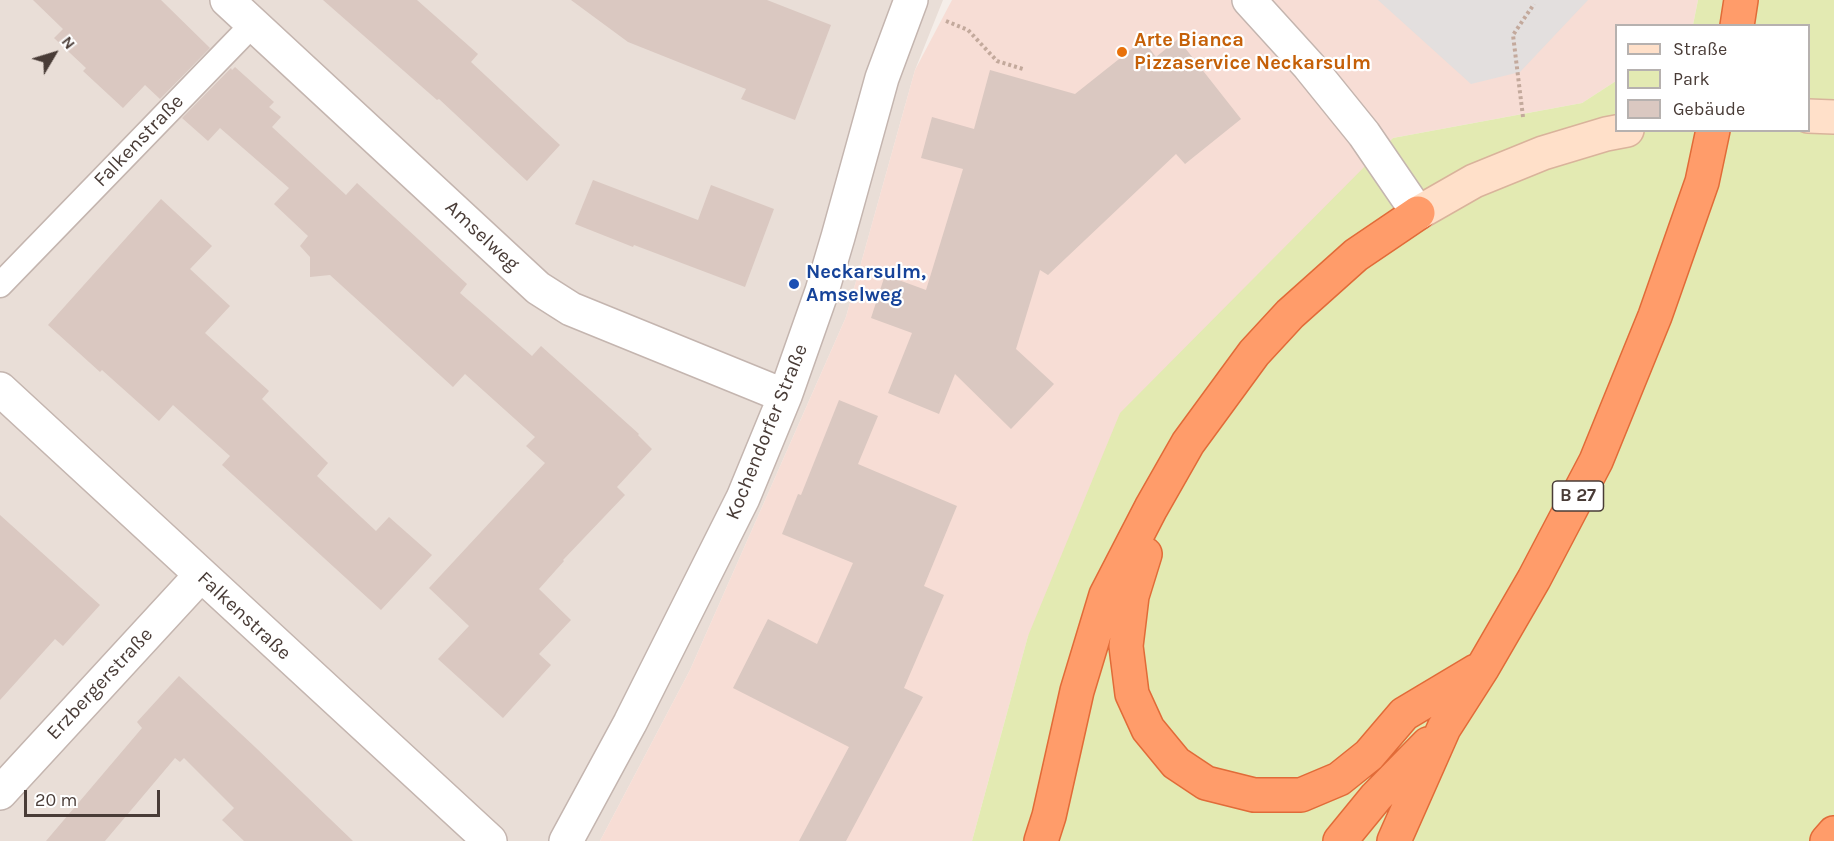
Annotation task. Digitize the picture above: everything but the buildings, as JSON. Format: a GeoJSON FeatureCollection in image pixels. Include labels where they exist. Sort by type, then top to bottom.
{"type":"FeatureCollection","features":[{"type":"Feature","properties":{"kind":"highway"},"geometry":{"type":"LineString","coordinates":[[1737,24],[1741,0]]}},
{"type":"Feature","properties":{"kind":"highway","name":"B 27"},"geometry":{"type":"LineString","coordinates":[[1394,834],[1444,728],[1483,667],[1534,579],[1596,461],[1655,316],[1702,182],[1713,132]]}},
{"type":"Feature","properties":{"kind":"highway"},"geometry":{"type":"LineString","coordinates":[[1041,841],[1049,816],[1077,691],[1106,595],[1188,443],[1254,353],[1290,314],[1356,255],[1418,213]]}},
{"type":"Feature","properties":{"kind":"highway"},"geometry":{"type":"LineString","coordinates":[[1188,443],[1159,512],[1132,596],[1126,646],[1132,694],[1148,729],[1176,763],[1206,783],[1254,795],[1301,795],[1339,779],[1369,755],[1404,714],[1483,667]]}},
{"type":"Feature","properties":{"kind":"highway","name":"B 27"},"geometry":{"type":"LineString","coordinates":[[1340,841],[1376,796],[1444,728]]}},
{"type":"Feature","properties":{"kind":"highway"},"geometry":{"type":"LineString","coordinates":[[1827,841],[1834,833]]}},
{"type":"Feature","properties":{"kind":"main road"},"geometry":{"type":"LineString","coordinates":[[1810,116],[1834,117]]}},
{"type":"Feature","properties":{"kind":"main road"},"geometry":{"type":"LineString","coordinates":[[1418,213],[1474,181],[1544,153],[1617,132]]}},
{"type":"Feature","properties":{"kind":"street","name":"Amselweg"},"geometry":{"type":"LineString","coordinates":[[227,0],[538,288],[571,309],[785,396]]}},
{"type":"Feature","properties":{"kind":"street"},"geometry":{"type":"LineString","coordinates":[[1249,0],[1309,66],[1364,134],[1418,213]]}},
{"type":"Feature","properties":{"kind":"street","name":"Kochendorfer Straße"},"geometry":{"type":"LineString","coordinates":[[566,841],[630,723],[738,509],[785,396],[838,237],[882,78],[910,3]]}},
{"type":"Feature","properties":{"kind":"street","name":"Falkenstraße"},"geometry":{"type":"LineString","coordinates":[[0,389],[200,576],[490,841]]}},
{"type":"Feature","properties":{"kind":"street","name":"Erzbergerstraße"},"geometry":{"type":"LineString","coordinates":[[0,793],[200,576]]}},
{"type":"Feature","properties":{"kind":"lane","name":"Falkenstraße"},"geometry":{"type":"LineString","coordinates":[[0,285],[253,24]]}},
{"type":"Feature","properties":{"kind":"path"},"geometry":{"type":"LineString","coordinates":[[910,3],[968,30],[997,61],[1023,69]]}},
{"type":"Feature","properties":{"kind":"path"},"geometry":{"type":"LineString","coordinates":[[1523,119],[1513,35],[1534,4]]}},
{"type":"Feature","properties":{"kind":"shaded area"},"geometry":{"type":"Polygon","coordinates":[[[0,0],[943,0],[915,70],[846,317],[690,670],[600,841],[0,841],[0,0]]]}},
{"type":"Feature","properties":{"kind":"shaded area"},"geometry":{"type":"Polygon","coordinates":[[[952,0],[1698,0],[1693,24],[1615,24],[1615,82],[1582,103],[1393,138],[1028,636],[972,841],[600,841],[690,670],[846,317],[915,70],[952,0]]]}},
{"type":"Feature","properties":{"kind":"shaded area"},"geometry":{"type":"Polygon","coordinates":[[[1378,0],[1588,0],[1520,72],[1471,84],[1378,0]]]}},
{"type":"Feature","properties":{"kind":"green space"},"geometry":{"type":"Polygon","coordinates":[[[1698,0],[1834,0],[1834,841],[972,841],[1028,636],[1120,413],[1393,138],[1582,103],[1615,82],[1615,132],[1810,132],[1810,24],[1693,24],[1698,0]]]}},
{"type":"Feature","properties":{"kind":"place","name":"Arte Bianca Pizzaservice Neckarsulm"},"geometry":{"type":"Point","coordinates":[1122,52]}},
{"type":"Feature","properties":{"kind":"place","name":"Neckarsulm, Amselweg"},"geometry":{"type":"Point","coordinates":[794,284]}}]}
